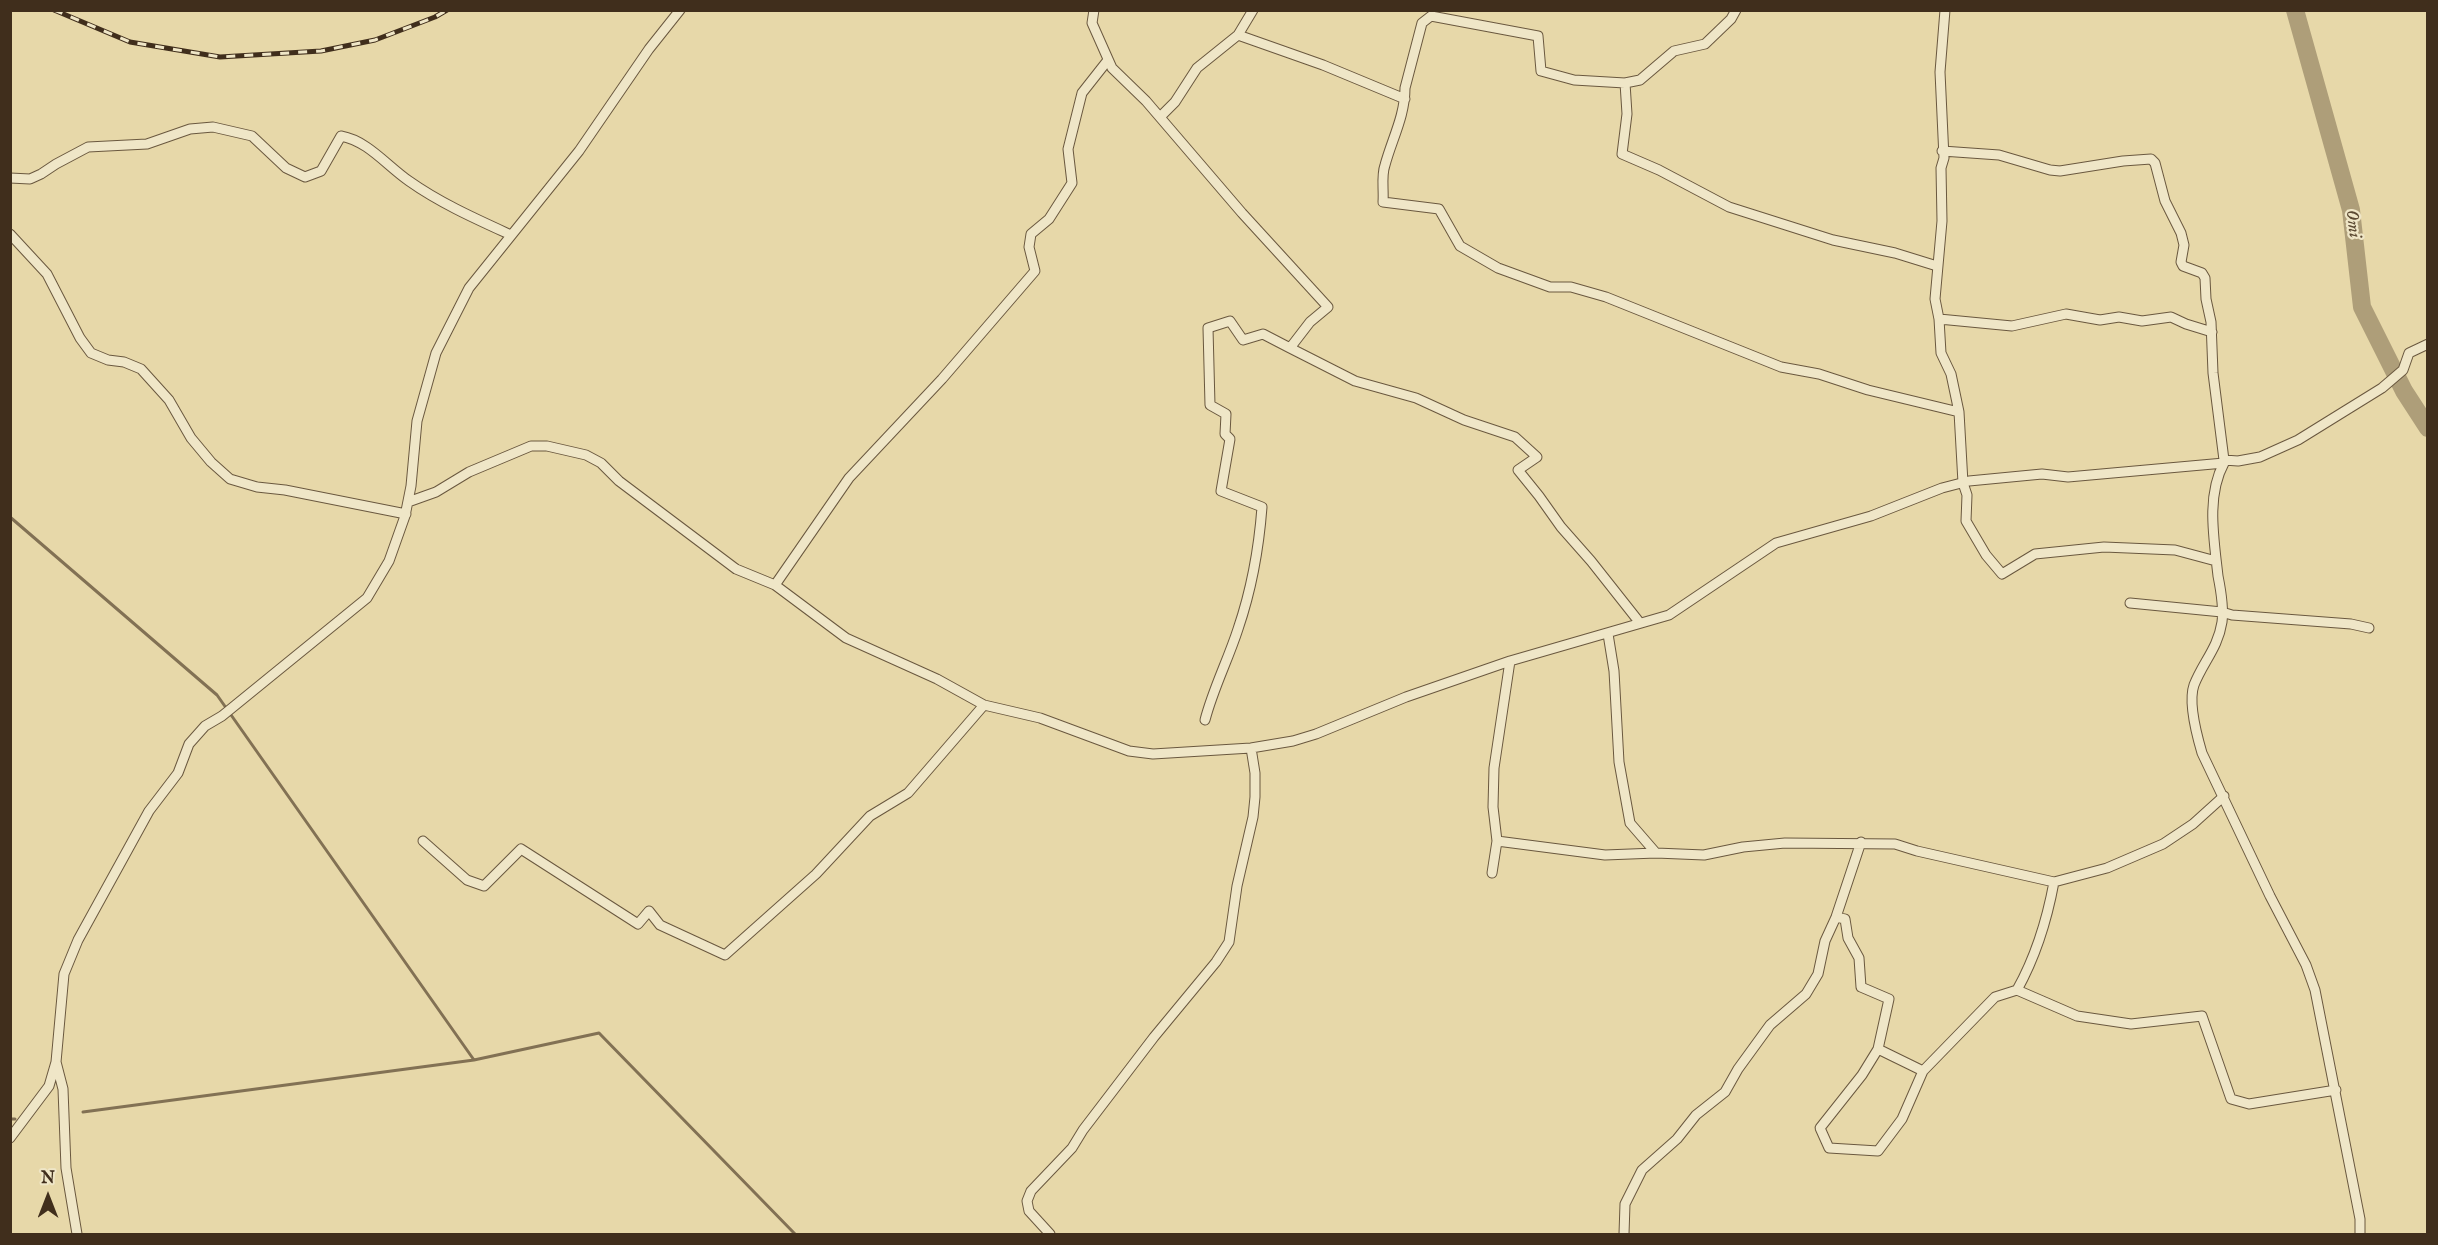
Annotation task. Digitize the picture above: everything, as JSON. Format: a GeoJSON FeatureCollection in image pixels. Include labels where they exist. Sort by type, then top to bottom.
{"type":"FeatureCollection","features":[{"type":"Feature","properties":{"kind":"street"},"geometry":{"type":"LineString","coordinates":[[10,1138],[49,1086],[56,1062],[64,975],[78,940],[149,812],[178,773],[189,744],[205,726],[222,716],[367,598],[389,561],[406,514],[417,422],[436,353],[469,288],[579,151],[649,49],[680,10]]}},
{"type":"Feature","properties":{"kind":"street"},"geometry":{"type":"LineString","coordinates":[[1094,10],[1092,23],[1112,68],[1160,117],[1242,213],[1328,307],[1310,322],[1290,348]]}},
{"type":"Feature","properties":{"kind":"street"},"geometry":{"type":"LineString","coordinates":[[1160,117],[1175,102],[1197,68],[1238,35],[1253,10]]}},
{"type":"Feature","properties":{"kind":"street"},"geometry":{"type":"LineString","coordinates":[[1736,10],[1731,19],[1705,44],[1674,51],[1641,80],[1625,83],[1574,80],[1541,72],[1538,36],[1431,13],[1422,23],[1405,88],[1405,99],[1396,136],[1384,167],[1383,202],[1438,209],[1460,246],[1508,272],[1550,287],[1571,287],[1606,297],[1750,352],[1781,367],[1819,374],[1868,390],[1959,412]]}},
{"type":"Feature","properties":{"kind":"street"},"geometry":{"type":"LineString","coordinates":[[1945,10],[1940,72],[1944,158],[1941,168],[1942,221],[1935,299],[1941,352],[1952,374],[1959,412],[1963,483],[1967,495],[1966,521],[1986,555],[2002,574],[2035,554],[2104,547],[2175,550],[2216,561]]}},
{"type":"Feature","properties":{"kind":"street"},"geometry":{"type":"LineString","coordinates":[[1238,35],[1323,65],[1405,99]]}},
{"type":"Feature","properties":{"kind":"street"},"geometry":{"type":"LineString","coordinates":[[775,585],[849,478],[942,379],[1035,271],[1029,247],[1030,234],[1049,219],[1072,183],[1068,149],[1082,93],[1108,60]]}},
{"type":"Feature","properties":{"kind":"street"},"geometry":{"type":"LineString","coordinates":[[1625,83],[1627,114],[1622,154],[1659,170],[1729,207],[1833,240],[1895,253],[1937,266]]}},
{"type":"Feature","properties":{"kind":"street"},"geometry":{"type":"LineString","coordinates":[[10,178],[36,176],[88,147],[147,144],[190,129],[213,127],[252,136],[286,168],[305,177],[321,171],[340,136],[353,138],[409,181],[454,208],[511,236]]}},
{"type":"Feature","properties":{"kind":"street"},"geometry":{"type":"LineString","coordinates":[[1942,151],[1999,155],[2060,171],[2151,159],[2155,163],[2164,201],[2181,233],[2184,244],[2181,262],[2183,267],[2202,273],[2205,278],[2212,332],[2213,373],[2224,461],[2216,478],[2213,500],[2216,561],[2222,612],[2216,644],[2194,685],[2197,735],[2202,753],[2270,896],[2307,965],[2315,990],[2336,1090],[2360,1219],[2360,1234]]}},
{"type":"Feature","properties":{"kind":"street"},"geometry":{"type":"LineString","coordinates":[[10,234],[47,274],[80,338],[91,354],[141,369],[169,400],[191,438],[211,462],[230,479],[257,487],[285,490],[406,514]]}},
{"type":"Feature","properties":{"kind":"street"},"geometry":{"type":"LineString","coordinates":[[1939,319],[2012,326],[2066,314],[2100,320],[2119,318],[2142,321],[2171,318],[2212,332]]}},
{"type":"Feature","properties":{"kind":"street"},"geometry":{"type":"LineString","coordinates":[[1205,720],[1212,693],[1238,631],[1248,594],[1262,507],[1221,491],[1230,439],[1225,434],[1226,414],[1210,405],[1208,328],[1230,321],[1243,340],[1263,334],[1355,381],[1416,398],[1464,420],[1515,437],[1537,457],[1518,470],[1561,527],[1640,623]]}},
{"type":"Feature","properties":{"kind":"street"},"geometry":{"type":"LineString","coordinates":[[408,502],[425,497],[469,472],[531,446],[570,450],[601,463],[619,481],[736,569],[775,585],[846,638],[937,679],[984,705],[1040,718],[1129,751],[1153,754],[1251,748],[1293,741],[1322,732],[1406,696],[1510,661],[1669,615],[1776,543],[1871,516],[1942,488],[1963,483],[2042,474],[2068,477],[2224,461],[2238,462],[2260,457],[2298,440],[2382,388],[2403,370],[2409,353],[2427,344]]}},
{"type":"Feature","properties":{"kind":"street"},"geometry":{"type":"LineString","coordinates":[[411,486],[425,497]]}},
{"type":"Feature","properties":{"kind":"street"},"geometry":{"type":"LineString","coordinates":[[2130,603],[2222,612],[2232,615],[2351,624],[2369,628]]}},
{"type":"Feature","properties":{"kind":"street"},"geometry":{"type":"LineString","coordinates":[[1608,634],[1614,671],[1618,762],[1630,823],[1656,853]]}},
{"type":"Feature","properties":{"kind":"street"},"geometry":{"type":"LineString","coordinates":[[1492,873],[1497,841],[1492,807],[1494,768],[1510,661]]}},
{"type":"Feature","properties":{"kind":"street"},"geometry":{"type":"LineString","coordinates":[[423,840],[467,880],[484,886],[520,849],[638,924],[649,911],[660,925],[725,956],[816,874],[870,816],[908,793],[984,705]]}},
{"type":"Feature","properties":{"kind":"street"},"geometry":{"type":"LineString","coordinates":[[1050,1234],[1029,1211],[1027,1201],[1031,1191],[1072,1148],[1083,1130],[1154,1037],[1216,962],[1229,942],[1237,886],[1253,817],[1255,773],[1251,748]]}},
{"type":"Feature","properties":{"kind":"street"},"geometry":{"type":"LineString","coordinates":[[1497,841],[1605,855],[1656,853],[1704,855],[1743,847],[1785,843],[1895,844],[2054,882],[2107,868],[2163,844],[2193,824],[2223,796]]}},
{"type":"Feature","properties":{"kind":"street"},"geometry":{"type":"LineString","coordinates":[[1624,1234],[1625,1204],[1642,1170],[1677,1139],[1696,1115],[1725,1092],[1738,1069],[1770,1025],[1806,994],[1818,974],[1825,941],[1836,917],[1861,842]]}},
{"type":"Feature","properties":{"kind":"street"},"geometry":{"type":"LineString","coordinates":[[2017,990],[2030,967],[2048,915],[2054,882]]}},
{"type":"Feature","properties":{"kind":"street"},"geometry":{"type":"LineString","coordinates":[[1836,917],[1845,919],[1848,938],[1858,958],[1861,987],[1889,999],[1878,1049],[1862,1075],[1820,1128],[1829,1148],[1878,1151],[1902,1119],[1923,1071],[1995,997],[2017,990],[2077,1016],[2109,1021],[2132,1024],[2202,1016],[2231,1099],[2249,1104],[2336,1090]]}},
{"type":"Feature","properties":{"kind":"street"},"geometry":{"type":"LineString","coordinates":[[1878,1049],[1923,1071]]}},
{"type":"Feature","properties":{"kind":"street"},"geometry":{"type":"LineString","coordinates":[[56,1062],[63,1089],[66,1168],[77,1234]]}},
{"type":"Feature","properties":{"kind":"waterway","name":"Omi"},"geometry":{"type":"LineString","coordinates":[[2295,10],[2351,210],[2362,307],[2404,391],[2428,428]]}},
{"type":"Feature","properties":{"kind":"waterway"},"geometry":{"type":"LineString","coordinates":[[10,517],[217,695],[474,1060]]}},
{"type":"Feature","properties":{"kind":"waterway"},"geometry":{"type":"LineString","coordinates":[[83,1112],[474,1060],[599,1033],[795,1234]]}},
{"type":"Feature","properties":{"kind":"waterway"},"geometry":{"type":"LineString","coordinates":[[10,1119],[15,1119]]}},
{"type":"Feature","properties":{"kind":"railway"},"geometry":{"type":"LineString","coordinates":[[54,10],[130,42],[220,57],[321,51],[375,40],[435,17],[447,10]]}}]}
